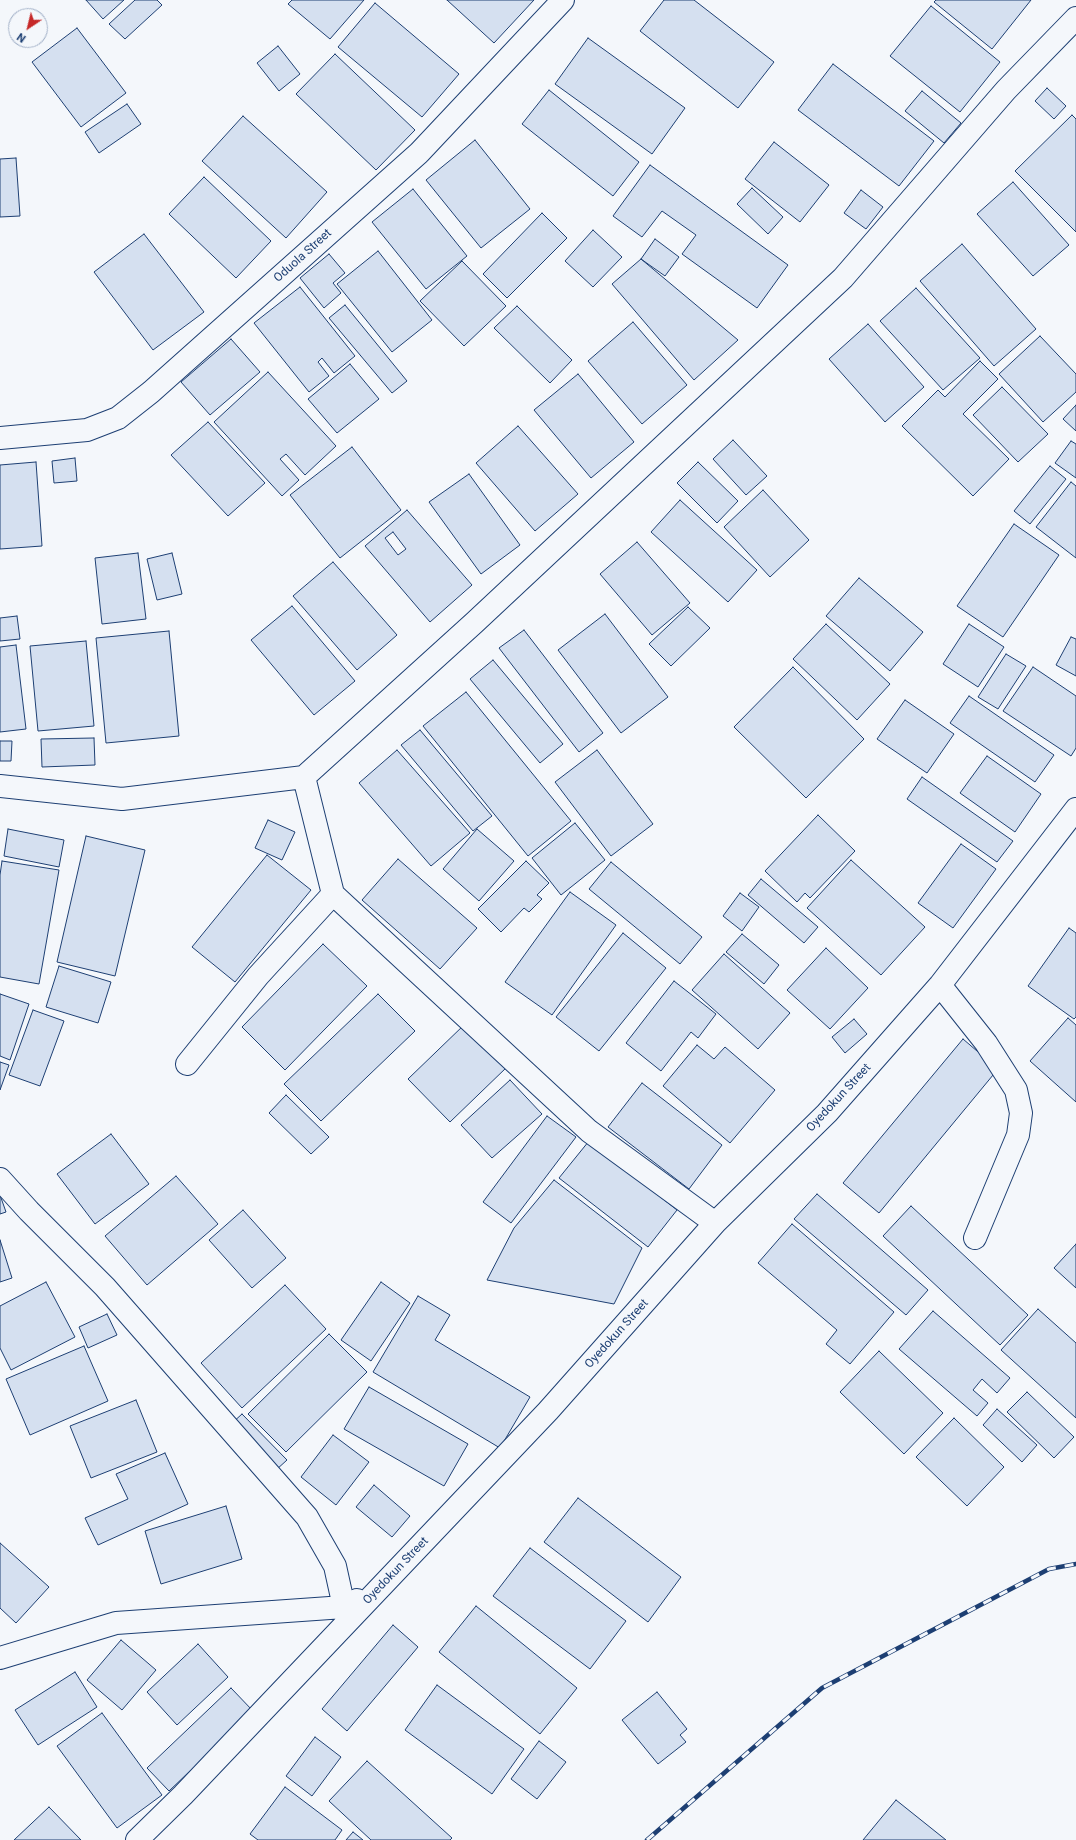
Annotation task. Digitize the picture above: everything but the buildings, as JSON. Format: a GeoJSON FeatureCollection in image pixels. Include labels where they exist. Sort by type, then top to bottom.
{"type":"FeatureCollection","features":[{"type":"Feature","properties":{"kind":"street","name":"Oduola Street"},"geometry":{"type":"LineString","coordinates":[[0,438],[87,430],[118,418],[151,392],[419,153],[563,0]]}},
{"type":"Feature","properties":{"kind":"street"},"geometry":{"type":"LineString","coordinates":[[0,786],[122,799],[304,777],[474,623],[843,278],[1006,90],[1076,18]]}},
{"type":"Feature","properties":{"kind":"street"},"geometry":{"type":"LineString","coordinates":[[304,777],[332,894],[589,1131],[715,1223]]}},
{"type":"Feature","properties":{"kind":"street","name":"Oyedokun Street"},"geometry":{"type":"LineString","coordinates":[[137,1840],[188,1789],[548,1411],[715,1223],[827,1113],[940,985],[1076,809]]}},
{"type":"Feature","properties":{"kind":"street"},"geometry":{"type":"LineString","coordinates":[[186,1064],[258,976],[332,894]]}},
{"type":"Feature","properties":{"kind":"street"},"geometry":{"type":"LineString","coordinates":[[940,985],[986,1043],[1016,1090],[1021,1113],[1018,1135],[975,1238]]}},
{"type":"Feature","properties":{"kind":"street"},"geometry":{"type":"LineString","coordinates":[[0,1179],[29,1211],[105,1287],[308,1517],[335,1566],[344,1607]]}},
{"type":"Feature","properties":{"kind":"street"},"geometry":{"type":"LineString","coordinates":[[2,1654],[116,1623],[344,1607],[382,1585]]}},
{"type":"Feature","properties":{"kind":"railway"},"geometry":{"type":"LineString","coordinates":[[647,1840],[822,1688],[1049,1569],[1076,1564]]}}]}
